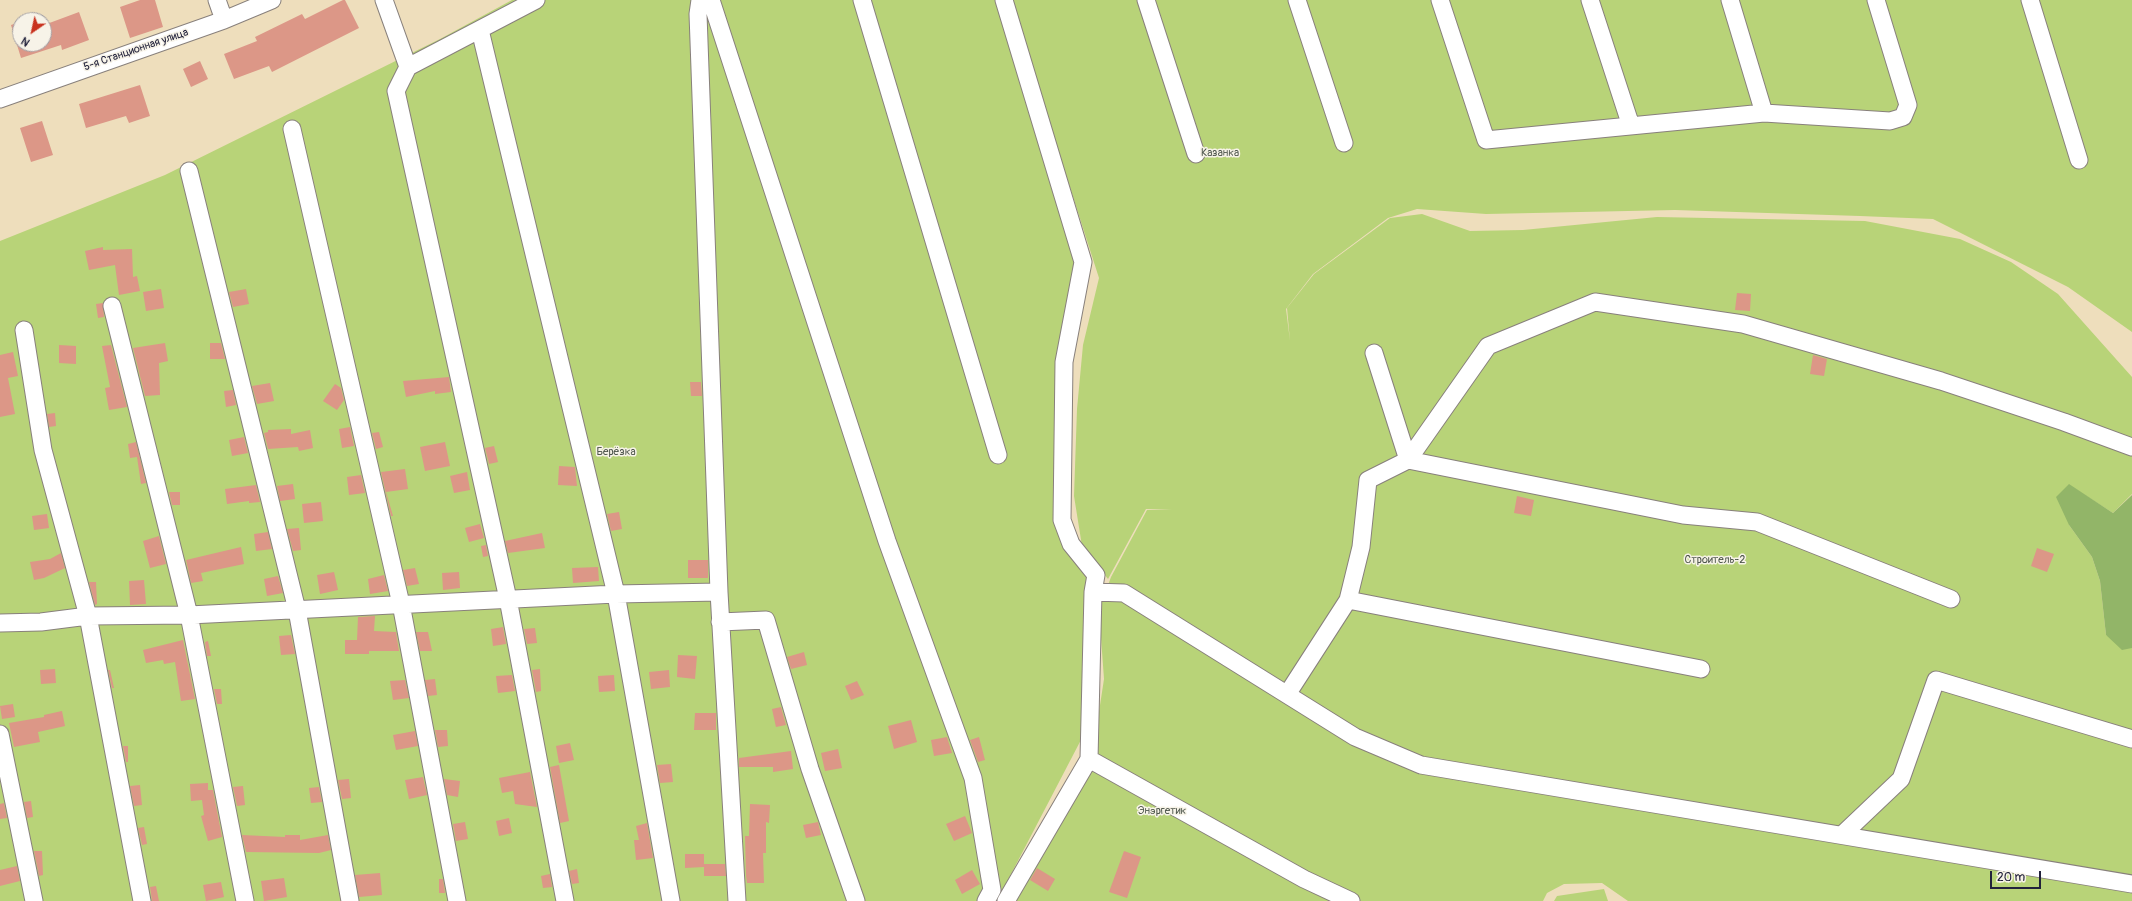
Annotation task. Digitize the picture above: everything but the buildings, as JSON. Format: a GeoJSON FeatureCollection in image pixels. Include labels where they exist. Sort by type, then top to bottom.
{"type":"FeatureCollection","features":[{"type":"Feature","properties":{"kind":"street"},"geometry":{"type":"LineString","coordinates":[[217,0],[224,20]]}},
{"type":"Feature","properties":{"kind":"street","name":"5-я Станционная улица"},"geometry":{"type":"LineString","coordinates":[[0,99],[224,20],[272,0]]}},
{"type":"Feature","properties":{"kind":"street"},"geometry":{"type":"LineString","coordinates":[[384,0],[408,67]]}},
{"type":"Feature","properties":{"kind":"street"},"geometry":{"type":"LineString","coordinates":[[536,0],[408,67],[396,91],[508,599],[564,901]]}},
{"type":"Feature","properties":{"kind":"street"},"geometry":{"type":"LineString","coordinates":[[700,0],[698,14],[718,592],[737,901]]}},
{"type":"Feature","properties":{"kind":"street"},"geometry":{"type":"LineString","coordinates":[[711,0],[888,541],[973,778],[992,890],[986,901]]}},
{"type":"Feature","properties":{"kind":"street"},"geometry":{"type":"LineString","coordinates":[[862,0],[998,455]]}},
{"type":"Feature","properties":{"kind":"street"},"geometry":{"type":"LineString","coordinates":[[1004,0],[1083,262],[1064,362],[1062,520],[1071,544],[1096,575],[1093,592],[1089,759],[1006,901]]}},
{"type":"Feature","properties":{"kind":"street"},"geometry":{"type":"LineString","coordinates":[[1146,0],[1196,154]]}},
{"type":"Feature","properties":{"kind":"street"},"geometry":{"type":"LineString","coordinates":[[1297,0],[1344,143]]}},
{"type":"Feature","properties":{"kind":"street"},"geometry":{"type":"LineString","coordinates":[[1440,0],[1486,140],[1764,113],[1890,121],[1903,117],[1908,105],[1876,0]]}},
{"type":"Feature","properties":{"kind":"street"},"geometry":{"type":"LineString","coordinates":[[1590,0],[1631,126]]}},
{"type":"Feature","properties":{"kind":"street"},"geometry":{"type":"LineString","coordinates":[[1730,0],[1764,113]]}},
{"type":"Feature","properties":{"kind":"street"},"geometry":{"type":"LineString","coordinates":[[2030,0],[2079,160]]}},
{"type":"Feature","properties":{"kind":"street"},"geometry":{"type":"LineString","coordinates":[[480,30],[616,594],[671,901]]}},
{"type":"Feature","properties":{"kind":"street"},"geometry":{"type":"LineString","coordinates":[[292,129],[401,604],[457,901]]}},
{"type":"Feature","properties":{"kind":"street"},"geometry":{"type":"LineString","coordinates":[[189,171],[297,610],[350,901]]}},
{"type":"Feature","properties":{"kind":"street"},"geometry":{"type":"LineString","coordinates":[[1288,693],[1348,600],[1361,547],[1368,480],[1408,460],[1488,346],[1595,302],[1743,324],[1941,381],[2064,422],[2132,447]]}},
{"type":"Feature","properties":{"kind":"street"},"geometry":{"type":"LineString","coordinates":[[112,306],[189,615],[244,901]]}},
{"type":"Feature","properties":{"kind":"street"},"geometry":{"type":"LineString","coordinates":[[24,330],[43,450],[88,616],[142,901]]}},
{"type":"Feature","properties":{"kind":"street"},"geometry":{"type":"LineString","coordinates":[[1374,353],[1408,460]]}},
{"type":"Feature","properties":{"kind":"street"},"geometry":{"type":"LineString","coordinates":[[1408,460],[1683,515],[1758,522],[1951,599]]}},
{"type":"Feature","properties":{"kind":"street"},"geometry":{"type":"LineString","coordinates":[[0,623],[41,622],[88,616],[189,615],[616,594],[718,592]]}},
{"type":"Feature","properties":{"kind":"street"},"geometry":{"type":"LineString","coordinates":[[1093,592],[1124,593],[1288,693],[1355,737],[1421,765],[2132,884]]}},
{"type":"Feature","properties":{"kind":"street"},"geometry":{"type":"LineString","coordinates":[[1348,600],[1701,670]]}},
{"type":"Feature","properties":{"kind":"street"},"geometry":{"type":"LineString","coordinates":[[720,622],[766,620],[810,769],[856,901]]}},
{"type":"Feature","properties":{"kind":"street"},"geometry":{"type":"LineString","coordinates":[[1842,835],[1901,779],[1936,680],[2132,739]]}},
{"type":"Feature","properties":{"kind":"street"},"geometry":{"type":"LineString","coordinates":[[0,734],[34,901]]}},
{"type":"Feature","properties":{"kind":"street"},"geometry":{"type":"LineString","coordinates":[[1089,759],[1304,879],[1351,901]]}},
{"type":"Feature","properties":{"kind":"green space","name":"Берёзка"},"geometry":{"type":"Polygon","coordinates":[[[512,0],[1000,0],[1084,282],[1066,370],[1066,532],[1087,576],[1083,736],[997,901],[0,901],[0,241],[165,175],[440,39],[512,0]]]}},
{"type":"Feature","properties":{"kind":"green space","name":"Строитель-2"},"geometry":{"type":"Polygon","coordinates":[[[1010,0],[2132,0],[2132,332],[2068,287],[1933,219],[1675,210],[1486,214],[1417,209],[1388,218],[1313,274],[1286,309],[1290,341],[1287,308],[1314,274],[1390,218],[1422,214],[1470,231],[1523,230],[1657,217],[1865,221],[1960,239],[2011,262],[2058,294],[2132,377],[2132,494],[2113,513],[2069,485],[2069,525],[2092,557],[2100,581],[2106,635],[2132,648],[2132,901],[1628,901],[1602,883],[1564,884],[1547,893],[1543,901],[1011,901],[1093,751],[1104,679],[1099,610],[1111,577],[1147,510],[1172,510],[1146,509],[1108,579],[1082,546],[1074,496],[1077,409],[1083,345],[1099,278],[1010,0]]]}},
{"type":"Feature","properties":{"kind":"green space"},"geometry":{"type":"Polygon","coordinates":[[[2069,484],[2113,513],[2132,495],[2132,648],[2122,650],[2106,635],[2100,581],[2092,557],[2069,525],[2056,497],[2069,484]]]}},
{"type":"Feature","properties":{"kind":"green space"},"geometry":{"type":"Polygon","coordinates":[[[1604,889],[1608,901],[1554,901],[1557,896],[1604,889]]]}},
{"type":"Feature","properties":{"kind":"park label","name":"Казанка"},"geometry":{"type":"Point","coordinates":[1220,153]}},
{"type":"Feature","properties":{"kind":"park label","name":"Энэргетик"},"geometry":{"type":"Point","coordinates":[1162,811]}}]}
